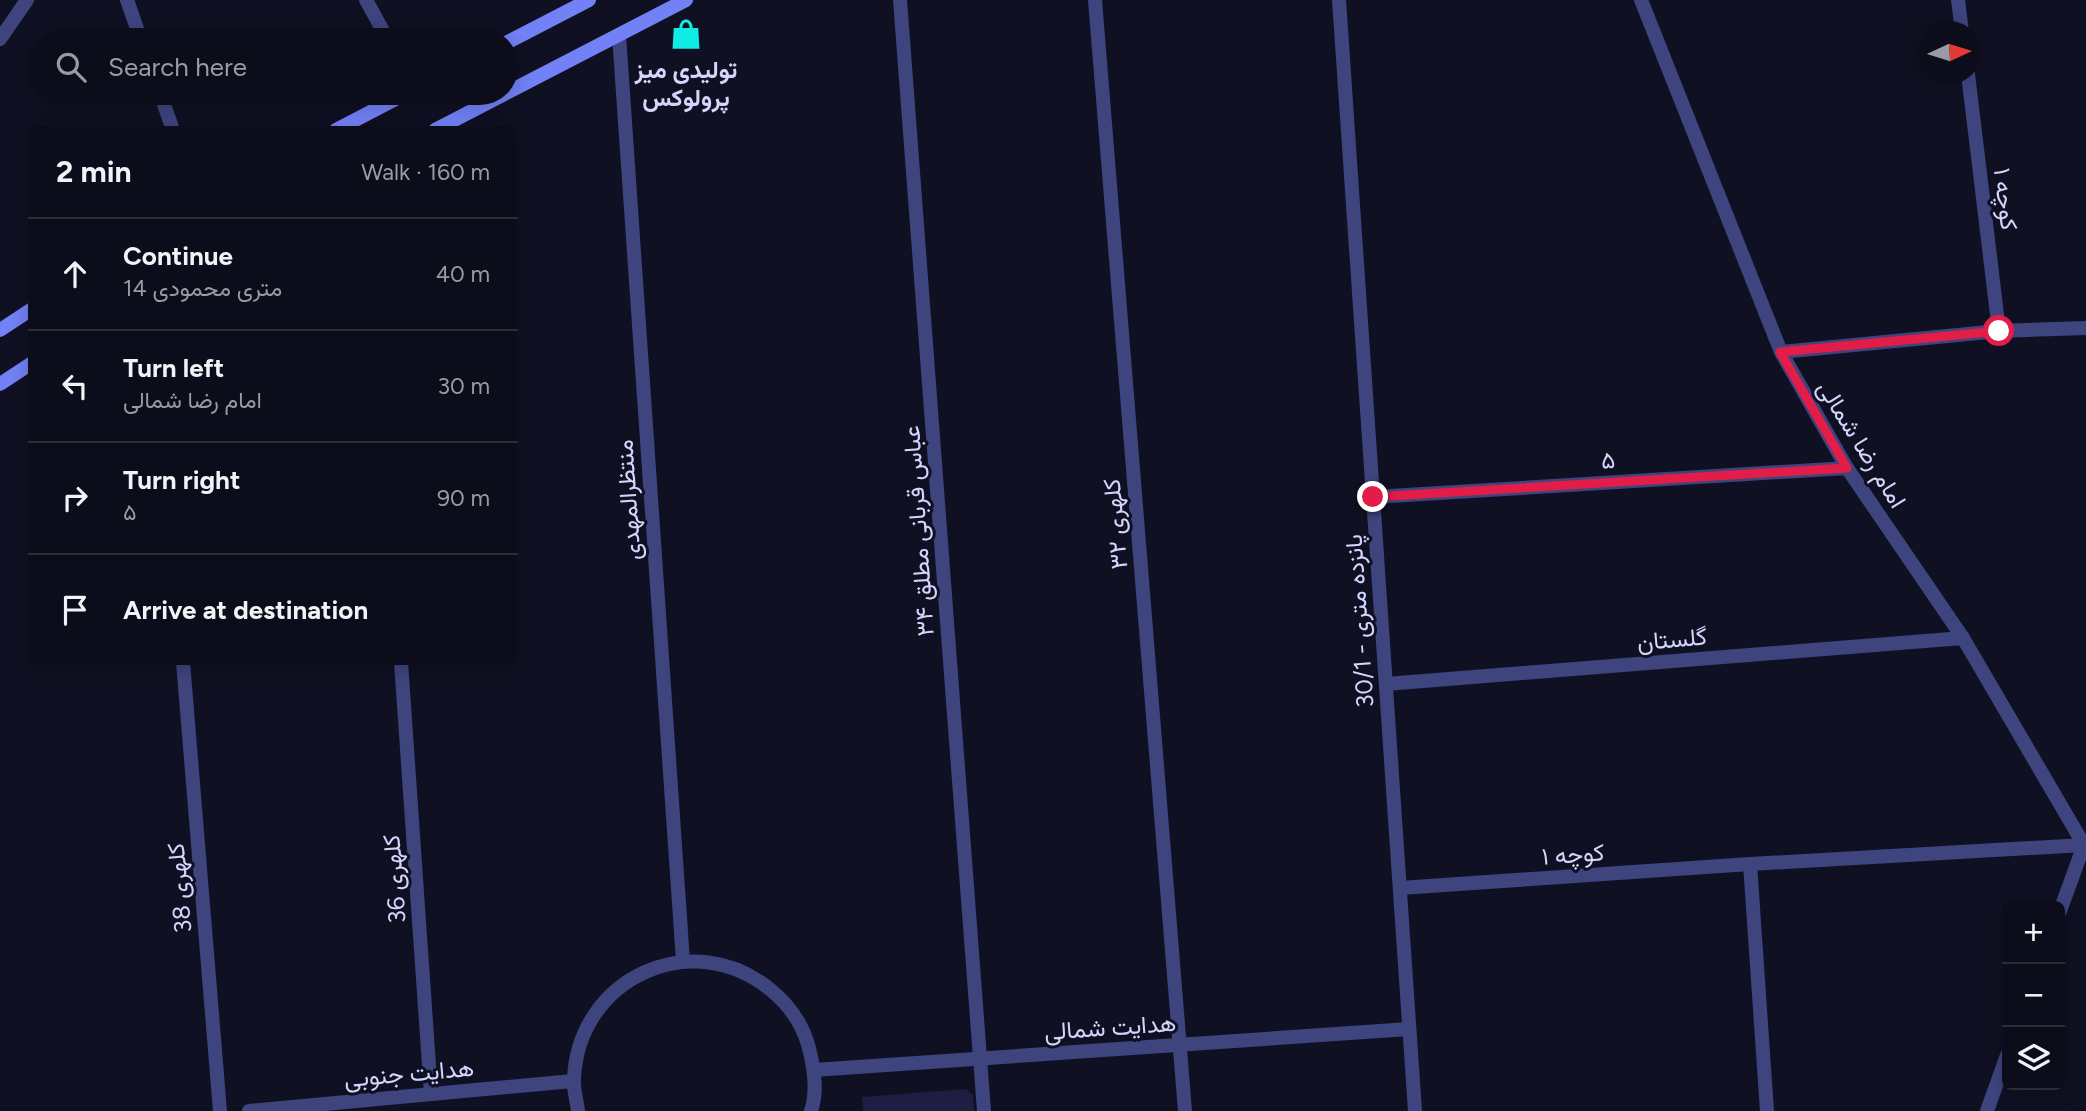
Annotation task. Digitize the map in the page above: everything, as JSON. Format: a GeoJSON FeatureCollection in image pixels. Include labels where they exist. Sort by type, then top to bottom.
{"type":"FeatureCollection","features":[{"type":"Feature","properties":{"kind":"main road"},"geometry":{"type":"LineString","coordinates":[[518,37],[589,0]]}},
{"type":"Feature","properties":{"kind":"main road"},"geometry":{"type":"LineString","coordinates":[[518,88],[686,0]]}},
{"type":"Feature","properties":{"kind":"main road"},"geometry":{"type":"LineString","coordinates":[[344,126],[384,105]]}},
{"type":"Feature","properties":{"kind":"main road"},"geometry":{"type":"LineString","coordinates":[[443,126],[484,105]]}},
{"type":"Feature","properties":{"kind":"main road"},"geometry":{"type":"LineString","coordinates":[[0,330],[28,312]]}},
{"type":"Feature","properties":{"kind":"main road"},"geometry":{"type":"LineString","coordinates":[[0,384],[28,366]]}},
{"type":"Feature","properties":{"kind":"street"},"geometry":{"type":"LineString","coordinates":[[0,40],[27,0]]}},
{"type":"Feature","properties":{"kind":"street"},"geometry":{"type":"LineString","coordinates":[[127,0],[137,28]]}},
{"type":"Feature","properties":{"kind":"street"},"geometry":{"type":"LineString","coordinates":[[366,0],[381,28]]}},
{"type":"Feature","properties":{"kind":"street","name":"عباس قربانی مطلق ۳۴"},"geometry":{"type":"LineString","coordinates":[[900,0],[981,1058]]}},
{"type":"Feature","properties":{"kind":"street","name":"کلهری ۳۲"},"geometry":{"type":"LineString","coordinates":[[1095,0],[1185,1111]]}},
{"type":"Feature","properties":{"kind":"street","name":"30/1 - پانزده متری"},"geometry":{"type":"LineString","coordinates":[[1339,0],[1415,1111]]}},
{"type":"Feature","properties":{"kind":"street","name":"امام رضا شمالی"},"geometry":{"type":"LineString","coordinates":[[1641,0],[1780,352],[1847,468],[1963,638],[2084,845]]}},
{"type":"Feature","properties":{"kind":"street"},"geometry":{"type":"LineString","coordinates":[[1958,0],[1961,21]]}},
{"type":"Feature","properties":{"kind":"street","name":"منتظرالمهدی"},"geometry":{"type":"LineString","coordinates":[[619,36],[683,961]]}},
{"type":"Feature","properties":{"kind":"street","name":"۱ کوچه"},"geometry":{"type":"LineString","coordinates":[[1969,84],[1999,331]]}},
{"type":"Feature","properties":{"kind":"street"},"geometry":{"type":"LineString","coordinates":[[164,105],[172,126]]}},
{"type":"Feature","properties":{"kind":"street"},"geometry":{"type":"LineString","coordinates":[[1780,352],[1999,331],[2086,327]]}},
{"type":"Feature","properties":{"kind":"street","name":"۵"},"geometry":{"type":"LineString","coordinates":[[1373,497],[1847,468]]}},
{"type":"Feature","properties":{"kind":"street","name":"گلستان"},"geometry":{"type":"LineString","coordinates":[[1386,684],[1963,638]]}},
{"type":"Feature","properties":{"kind":"street","name":"کلهری 38"},"geometry":{"type":"LineString","coordinates":[[183,665],[220,1111]]}},
{"type":"Feature","properties":{"kind":"street","name":"کلهری 36"},"geometry":{"type":"LineString","coordinates":[[401,665],[431,1094]]}},
{"type":"Feature","properties":{"kind":"street"},"geometry":{"type":"LineString","coordinates":[[2064,901],[2084,845]]}},
{"type":"Feature","properties":{"kind":"street","name":"کوچه ۱"},"geometry":{"type":"LineString","coordinates":[[1399,888],[2084,845]]}},
{"type":"Feature","properties":{"kind":"street"},"geometry":{"type":"LineString","coordinates":[[1750,864],[1767,1111]]}},
{"type":"Feature","properties":{"kind":"street"},"geometry":{"type":"LineString","coordinates":[[578,1111],[573,1081],[579,1044],[595,1013],[619,987],[649,969],[683,961],[720,963],[755,977],[784,1001],[804,1032],[814,1070],[811,1111]]}},
{"type":"Feature","properties":{"kind":"street","name":"هدایت شمالی"},"geometry":{"type":"LineString","coordinates":[[814,1070],[1409,1029]]}},
{"type":"Feature","properties":{"kind":"street"},"geometry":{"type":"LineString","coordinates":[[981,1058],[984,1111]]}},
{"type":"Feature","properties":{"kind":"street"},"geometry":{"type":"LineString","coordinates":[[1987,1111],[2002,1069]]}},
{"type":"Feature","properties":{"kind":"street","name":"هدایت جنوبی"},"geometry":{"type":"LineString","coordinates":[[248,1111],[573,1081]]}},
{"type":"Feature","properties":{"kind":"building"},"geometry":{"type":"Polygon","coordinates":[[[966,1089],[973,1095],[974,1111],[863,1111],[862,1097],[966,1089]]]}},
{"type":"Feature","properties":{"kind":"place","name":"تولیدی میز پرولوکس"},"geometry":{"type":"Point","coordinates":[686,34]}},
{"type":"Feature","properties":{"kind":"route"},"geometry":{"type":"LineString","coordinates":[[1373,497],[1847,468],[1780,352],[1999,331]]}}]}
